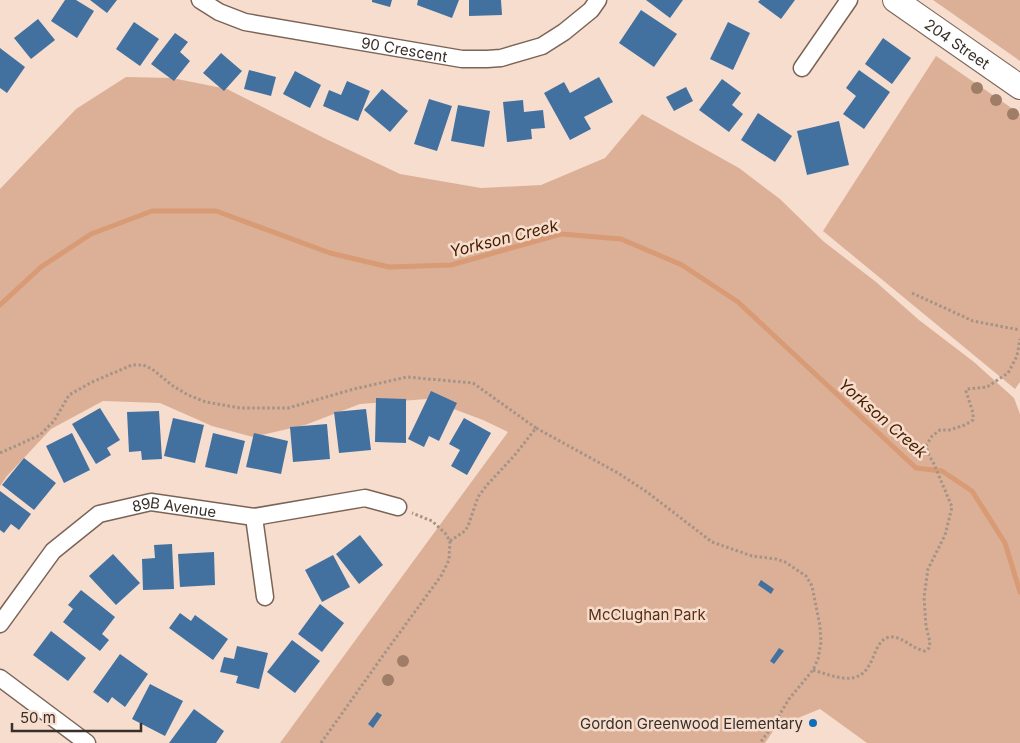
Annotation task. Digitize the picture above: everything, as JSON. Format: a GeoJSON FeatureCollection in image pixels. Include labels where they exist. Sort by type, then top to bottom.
{"type":"FeatureCollection","features":[{"type":"Feature","properties":{"kind":"street","name":"90 Crescent"},"geometry":{"type":"LineString","coordinates":[[200,0],[219,12],[245,22],[462,59],[501,58],[542,46],[564,32],[591,10],[598,0]]}},
{"type":"Feature","properties":{"kind":"street"},"geometry":{"type":"LineString","coordinates":[[802,68],[850,0]]}},
{"type":"Feature","properties":{"kind":"street","name":"204 Street"},"geometry":{"type":"LineString","coordinates":[[895,0],[1020,87]]}},
{"type":"Feature","properties":{"kind":"street","name":"89B Avenue"},"geometry":{"type":"LineString","coordinates":[[0,624],[53,551],[99,514],[151,502],[254,517],[365,498],[398,507]]}},
{"type":"Feature","properties":{"kind":"street"},"geometry":{"type":"LineString","coordinates":[[254,517],[265,597]]}},
{"type":"Feature","properties":{"kind":"street"},"geometry":{"type":"LineString","coordinates":[[0,678],[87,743]]}},
{"type":"Feature","properties":{"kind":"path"},"geometry":{"type":"LineString","coordinates":[[912,293],[973,321],[1020,330]]}},
{"type":"Feature","properties":{"kind":"path"},"geometry":{"type":"LineString","coordinates":[[813,670],[845,679],[859,676],[874,658],[876,649],[881,641],[891,637],[919,650],[925,651],[929,648],[930,642],[926,626],[924,597],[928,569],[945,535],[952,507],[926,446],[932,436],[940,430],[949,430],[965,425],[973,420],[967,389],[987,387],[1008,373],[1017,356],[1020,339]]}},
{"type":"Feature","properties":{"kind":"path"},"geometry":{"type":"LineString","coordinates":[[0,453],[40,435],[54,421],[69,395],[92,382],[132,365],[144,365],[152,369],[188,395],[206,402],[240,408],[288,408],[407,376],[473,383],[536,428],[618,473],[647,492],[712,542],[752,556],[776,559],[806,576],[812,586],[820,626],[821,642],[818,659],[813,670],[789,699],[760,743]]}},
{"type":"Feature","properties":{"kind":"path"},"geometry":{"type":"LineString","coordinates":[[450,541],[465,531],[478,497],[536,428]]}},
{"type":"Feature","properties":{"kind":"path"},"geometry":{"type":"LineString","coordinates":[[321,743],[441,576],[449,560],[450,541],[445,533],[432,521],[398,507]]}},
{"type":"Feature","properties":{"kind":"green space"},"geometry":{"type":"Polygon","coordinates":[[[933,0],[1020,0],[1020,61],[933,0]]]}},
{"type":"Feature","properties":{"kind":"green space"},"geometry":{"type":"Polygon","coordinates":[[[936,56],[1020,114],[1020,382],[1015,389],[823,231],[936,56]]]}},
{"type":"Feature","properties":{"kind":"green space","name":"McClughan Park"},"geometry":{"type":"Polygon","coordinates":[[[126,77],[172,78],[227,89],[400,174],[481,188],[541,185],[605,158],[642,114],[739,168],[780,199],[823,241],[876,282],[919,320],[974,362],[1014,398],[1020,414],[1020,743],[867,743],[820,709],[776,727],[765,743],[280,743],[508,432],[483,420],[427,399],[360,404],[305,425],[253,437],[212,426],[160,403],[103,401],[51,429],[0,486],[0,189],[76,109],[126,77]]]}},
{"type":"Feature","properties":{"kind":"building"},"geometry":{"type":"Polygon","coordinates":[[[65,0],[76,0],[94,11],[77,38],[51,21],[65,0]]]}},
{"type":"Feature","properties":{"kind":"building"},"geometry":{"type":"Polygon","coordinates":[[[90,0],[117,0],[107,13],[90,0]]]}},
{"type":"Feature","properties":{"kind":"building"},"geometry":{"type":"Polygon","coordinates":[[[372,0],[392,0],[390,7],[372,2],[372,0]]]}},
{"type":"Feature","properties":{"kind":"building"},"geometry":{"type":"Polygon","coordinates":[[[418,0],[459,0],[452,18],[417,5],[418,0]]]}},
{"type":"Feature","properties":{"kind":"building"},"geometry":{"type":"Polygon","coordinates":[[[469,0],[501,0],[502,15],[469,16],[469,0]]]}},
{"type":"Feature","properties":{"kind":"building"},"geometry":{"type":"Polygon","coordinates":[[[646,0],[683,0],[670,18],[646,0]]]}},
{"type":"Feature","properties":{"kind":"building"},"geometry":{"type":"Polygon","coordinates":[[[760,0],[795,0],[781,19],[758,2],[760,0]]]}},
{"type":"Feature","properties":{"kind":"building"},"geometry":{"type":"Polygon","coordinates":[[[641,10],[677,34],[654,67],[619,43],[641,10]]]}},
{"type":"Feature","properties":{"kind":"building"},"geometry":{"type":"Polygon","coordinates":[[[38,19],[55,40],[31,59],[14,38],[38,19]]]}},
{"type":"Feature","properties":{"kind":"building"},"geometry":{"type":"Polygon","coordinates":[[[134,22],[159,39],[140,66],[116,49],[134,22]]]}},
{"type":"Feature","properties":{"kind":"building"},"geometry":{"type":"Polygon","coordinates":[[[728,22],[750,33],[733,70],[710,59],[728,22]]]}},
{"type":"Feature","properties":{"kind":"building"},"geometry":{"type":"Polygon","coordinates":[[[175,33],[188,42],[180,52],[190,61],[174,81],[151,64],[175,33]]]}},
{"type":"Feature","properties":{"kind":"building"},"geometry":{"type":"Polygon","coordinates":[[[883,38],[911,58],[892,84],[865,64],[883,38]]]}},
{"type":"Feature","properties":{"kind":"building"},"geometry":{"type":"Polygon","coordinates":[[[0,48],[25,67],[7,93],[0,88],[0,48]]]}},
{"type":"Feature","properties":{"kind":"building"},"geometry":{"type":"Polygon","coordinates":[[[221,53],[242,71],[224,91],[203,73],[221,53]]]}},
{"type":"Feature","properties":{"kind":"building"},"geometry":{"type":"Polygon","coordinates":[[[249,70],[276,77],[271,96],[244,89],[249,70]]]}},
{"type":"Feature","properties":{"kind":"building"},"geometry":{"type":"Polygon","coordinates":[[[859,70],[890,92],[864,129],[843,114],[856,96],[846,88],[859,70]]]}},
{"type":"Feature","properties":{"kind":"building"},"geometry":{"type":"Polygon","coordinates":[[[295,71],[321,85],[310,108],[283,94],[295,71]]]}},
{"type":"Feature","properties":{"kind":"building"},"geometry":{"type":"Polygon","coordinates":[[[599,77],[613,102],[584,117],[591,129],[570,140],[544,93],[564,82],[570,93],[599,77]]]}},
{"type":"Feature","properties":{"kind":"building"},"geometry":{"type":"Polygon","coordinates":[[[722,79],[741,93],[732,105],[743,114],[729,132],[699,110],[722,79]]]}},
{"type":"Feature","properties":{"kind":"building"},"geometry":{"type":"Polygon","coordinates":[[[347,81],[370,91],[358,121],[323,106],[329,90],[341,95],[347,81]]]}},
{"type":"Feature","properties":{"kind":"building"},"geometry":{"type":"Polygon","coordinates":[[[686,87],[693,101],[674,111],[666,97],[686,87]]]}},
{"type":"Feature","properties":{"kind":"building"},"geometry":{"type":"Polygon","coordinates":[[[382,89],[408,111],[390,132],[364,110],[382,89]]]}},
{"type":"Feature","properties":{"kind":"building"},"geometry":{"type":"Polygon","coordinates":[[[429,99],[452,106],[437,151],[414,144],[429,99]]]}},
{"type":"Feature","properties":{"kind":"building"},"geometry":{"type":"Polygon","coordinates":[[[523,100],[524,112],[543,110],[545,128],[531,129],[532,139],[507,142],[503,102],[523,100]]]}},
{"type":"Feature","properties":{"kind":"building"},"geometry":{"type":"Polygon","coordinates":[[[458,105],[490,111],[484,147],[451,141],[458,105]]]}},
{"type":"Feature","properties":{"kind":"building"},"geometry":{"type":"Polygon","coordinates":[[[758,113],[792,136],[775,162],[741,140],[758,113]]]}},
{"type":"Feature","properties":{"kind":"building"},"geometry":{"type":"Polygon","coordinates":[[[839,121],[849,165],[807,175],[797,131],[839,121]]]}},
{"type":"Feature","properties":{"kind":"building"},"geometry":{"type":"Polygon","coordinates":[[[431,391],[457,403],[439,441],[429,436],[424,447],[408,439],[431,391]]]}},
{"type":"Feature","properties":{"kind":"building"},"geometry":{"type":"Polygon","coordinates":[[[376,398],[406,399],[406,443],[375,442],[376,398]]]}},
{"type":"Feature","properties":{"kind":"building"},"geometry":{"type":"Polygon","coordinates":[[[100,408],[120,440],[107,448],[111,455],[96,464],[72,424],[100,408]]]}},
{"type":"Feature","properties":{"kind":"building"},"geometry":{"type":"Polygon","coordinates":[[[366,409],[371,450],[339,453],[334,412],[366,409]]]}},
{"type":"Feature","properties":{"kind":"building"},"geometry":{"type":"Polygon","coordinates":[[[159,411],[162,459],[142,460],[141,451],[129,452],[127,412],[159,411]]]}},
{"type":"Feature","properties":{"kind":"building"},"geometry":{"type":"Polygon","coordinates":[[[173,418],[204,425],[195,463],[164,456],[173,418]]]}},
{"type":"Feature","properties":{"kind":"building"},"geometry":{"type":"Polygon","coordinates":[[[464,418],[491,433],[467,475],[451,466],[460,450],[449,444],[464,418]]]}},
{"type":"Feature","properties":{"kind":"building"},"geometry":{"type":"Polygon","coordinates":[[[327,424],[330,459],[293,462],[290,427],[327,424]]]}},
{"type":"Feature","properties":{"kind":"building"},"geometry":{"type":"Polygon","coordinates":[[[72,433],[90,470],[64,483],[46,446],[72,433]]]}},
{"type":"Feature","properties":{"kind":"building"},"geometry":{"type":"Polygon","coordinates":[[[213,433],[245,441],[237,474],[205,467],[213,433]]]}},
{"type":"Feature","properties":{"kind":"building"},"geometry":{"type":"Polygon","coordinates":[[[254,433],[288,441],[281,474],[246,467],[254,433]]]}},
{"type":"Feature","properties":{"kind":"building"},"geometry":{"type":"Polygon","coordinates":[[[24,458],[56,483],[34,510],[2,485],[24,458]]]}},
{"type":"Feature","properties":{"kind":"building"},"geometry":{"type":"Polygon","coordinates":[[[0,491],[31,514],[19,530],[11,524],[4,533],[0,530],[0,491]]]}},
{"type":"Feature","properties":{"kind":"building"},"geometry":{"type":"Polygon","coordinates":[[[360,535],[383,565],[359,584],[336,554],[360,535]]]}},
{"type":"Feature","properties":{"kind":"building"},"geometry":{"type":"Polygon","coordinates":[[[172,544],[174,589],[143,590],[142,559],[155,558],[154,545],[172,544]]]}},
{"type":"Feature","properties":{"kind":"building"},"geometry":{"type":"Polygon","coordinates":[[[214,552],[215,585],[180,587],[178,554],[214,552]]]}},
{"type":"Feature","properties":{"kind":"building"},"geometry":{"type":"Polygon","coordinates":[[[113,554],[140,583],[116,605],[89,576],[113,554]]]}},
{"type":"Feature","properties":{"kind":"building"},"geometry":{"type":"Polygon","coordinates":[[[333,555],[350,587],[322,602],[305,570],[333,555]]]}},
{"type":"Feature","properties":{"kind":"building"},"geometry":{"type":"Polygon","coordinates":[[[761,580],[774,589],[771,594],[758,585],[761,580]]]}},
{"type":"Feature","properties":{"kind":"building"},"geometry":{"type":"Polygon","coordinates":[[[81,590],[115,617],[102,634],[109,640],[100,651],[63,622],[73,609],[68,605],[81,590]]]}},
{"type":"Feature","properties":{"kind":"building"},"geometry":{"type":"Polygon","coordinates":[[[320,604],[344,623],[322,652],[298,634],[320,604]]]}},
{"type":"Feature","properties":{"kind":"building"},"geometry":{"type":"Polygon","coordinates":[[[180,613],[191,621],[195,615],[228,639],[213,660],[169,628],[180,613]]]}},
{"type":"Feature","properties":{"kind":"building"},"geometry":{"type":"Polygon","coordinates":[[[51,631],[86,658],[68,681],[33,655],[51,631]]]}},
{"type":"Feature","properties":{"kind":"building"},"geometry":{"type":"Polygon","coordinates":[[[292,640],[320,661],[295,693],[267,672],[292,640]]]}},
{"type":"Feature","properties":{"kind":"building"},"geometry":{"type":"Polygon","coordinates":[[[237,646],[268,653],[259,689],[236,683],[238,676],[220,672],[224,657],[234,659],[237,646]]]}},
{"type":"Feature","properties":{"kind":"building"},"geometry":{"type":"Polygon","coordinates":[[[779,648],[784,651],[774,664],[770,661],[779,648]]]}},
{"type":"Feature","properties":{"kind":"building"},"geometry":{"type":"Polygon","coordinates":[[[120,654],[148,674],[125,707],[112,697],[108,703],[93,692],[120,654]]]}},
{"type":"Feature","properties":{"kind":"building"},"geometry":{"type":"Polygon","coordinates":[[[150,684],[183,701],[165,736],[132,719],[150,684]]]}},
{"type":"Feature","properties":{"kind":"building"},"geometry":{"type":"Polygon","coordinates":[[[194,709],[224,731],[216,743],[169,743],[194,709]]]}},
{"type":"Feature","properties":{"kind":"building"},"geometry":{"type":"Polygon","coordinates":[[[377,712],[382,715],[373,728],[368,724],[377,712]]]}},
{"type":"Feature","properties":{"kind":"waterway","name":"Yorkson Creek"},"geometry":{"type":"LineString","coordinates":[[0,305],[41,267],[91,234],[152,211],[216,211],[330,253],[389,267],[451,265],[561,234],[621,239],[682,265],[738,302],[916,468],[942,471],[972,491],[1005,543],[1020,592]]}},
{"type":"Feature","properties":{"kind":"place","name":"Gordon Greenwood Elementary"},"geometry":{"type":"Point","coordinates":[813,723]}}]}
